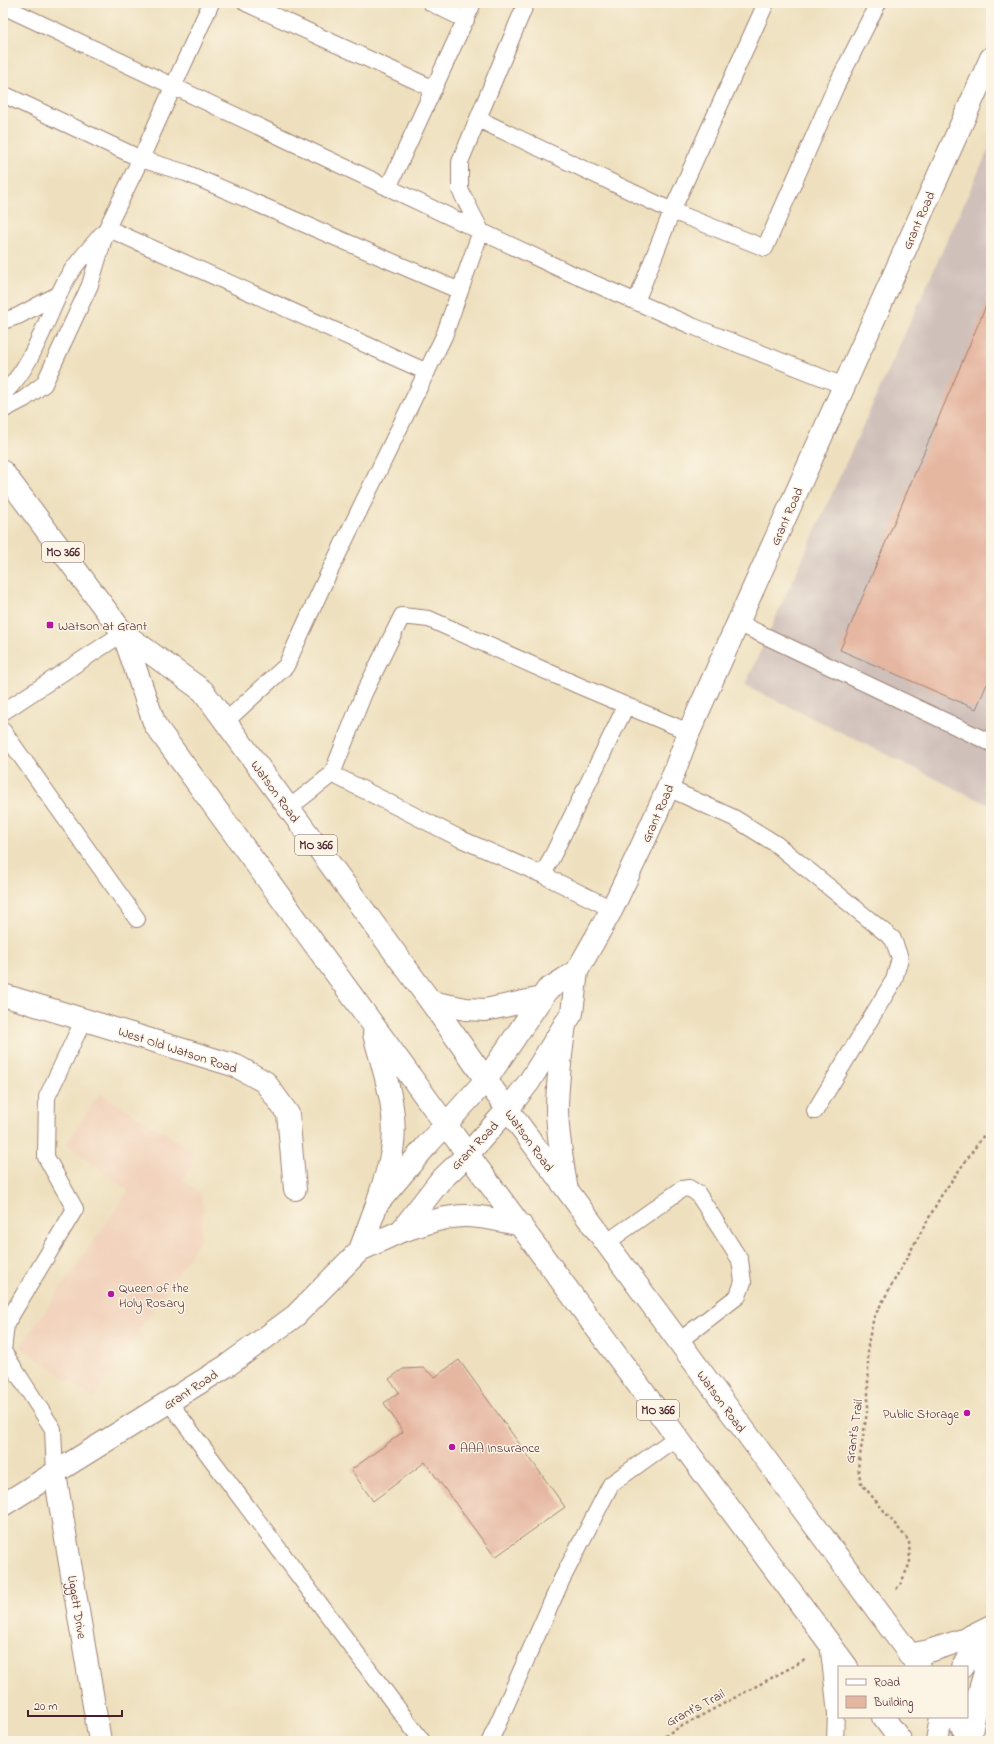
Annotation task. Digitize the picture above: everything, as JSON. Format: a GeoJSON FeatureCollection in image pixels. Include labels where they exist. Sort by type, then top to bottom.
{"type":"FeatureCollection","features":[{"type":"Feature","properties":{"kind":"main road","name":"Grant Road"},"geometry":{"type":"LineString","coordinates":[[3,1505],[55,1474],[228,1364],[295,1316],[360,1250],[401,1231],[439,1182],[468,1154],[508,1109],[528,1082],[572,1013],[577,971],[612,910],[668,788],[689,732],[991,58]]}},
{"type":"Feature","properties":{"kind":"main road","name":"Watson Road"},"geometry":{"type":"LineString","coordinates":[[3,472],[123,633],[203,692],[486,1080],[679,1341],[906,1657]]}},
{"type":"Feature","properties":{"kind":"main road","name":"Watson Road"},"geometry":{"type":"LineString","coordinates":[[123,633],[155,725],[446,1125],[846,1666]]}},
{"type":"Feature","properties":{"kind":"main road","name":"Grant Road"},"geometry":{"type":"LineString","coordinates":[[360,1250],[377,1204],[486,1080],[547,990],[577,971]]}},
{"type":"Feature","properties":{"kind":"main road","name":"West Old Watson Road"},"geometry":{"type":"LineString","coordinates":[[3,995],[84,1018],[236,1066],[265,1082],[288,1114],[295,1189]]}},
{"type":"Feature","properties":{"kind":"main road"},"geometry":{"type":"LineString","coordinates":[[430,1002],[466,1009],[485,1010],[542,998]]}},
{"type":"Feature","properties":{"kind":"main road"},"geometry":{"type":"LineString","coordinates":[[371,1022],[392,1106],[394,1125],[392,1151],[377,1204]]}},
{"type":"Feature","properties":{"kind":"main road"},"geometry":{"type":"LineString","coordinates":[[565,1024],[559,1069],[557,1110],[559,1139],[566,1188]]}},
{"type":"Feature","properties":{"kind":"main road"},"geometry":{"type":"LineString","coordinates":[[401,1231],[433,1221],[464,1216],[486,1218],[521,1225]]}},
{"type":"Feature","properties":{"kind":"main road","name":"Liggett Drive"},"geometry":{"type":"LineString","coordinates":[[55,1474],[100,1741]]}},
{"type":"Feature","properties":{"kind":"main road"},"geometry":{"type":"LineString","coordinates":[[906,1657],[963,1640],[991,1626]]}},
{"type":"Feature","properties":{"kind":"main road"},"geometry":{"type":"LineString","coordinates":[[963,1666],[991,1631]]}},
{"type":"Feature","properties":{"kind":"main road"},"geometry":{"type":"LineString","coordinates":[[971,1740],[978,1696],[991,1652]]}},
{"type":"Feature","properties":{"kind":"main road"},"geometry":{"type":"LineString","coordinates":[[884,1718],[902,1741]]}},
{"type":"Feature","properties":{"kind":"main road"},"geometry":{"type":"LineString","coordinates":[[902,1741],[903,1718]]}},
{"type":"Feature","properties":{"kind":"main road"},"geometry":{"type":"LineString","coordinates":[[937,1741],[941,1718]]}},
{"type":"Feature","properties":{"kind":"main road"},"geometry":{"type":"LineString","coordinates":[[956,1718],[971,1740]]}},
{"type":"Feature","properties":{"kind":"lane"},"geometry":{"type":"LineString","coordinates":[[3,410],[24,399],[44,384],[90,285],[107,228],[141,159],[211,3]]}},
{"type":"Feature","properties":{"kind":"lane"},"geometry":{"type":"LineString","coordinates":[[246,3],[434,88]]}},
{"type":"Feature","properties":{"kind":"lane"},"geometry":{"type":"LineString","coordinates":[[431,3],[466,20]]}},
{"type":"Feature","properties":{"kind":"lane"},"geometry":{"type":"LineString","coordinates":[[388,188],[473,3]]}},
{"type":"Feature","properties":{"kind":"lane"},"geometry":{"type":"LineString","coordinates":[[225,722],[286,666],[324,583],[444,336],[481,231],[460,190],[460,162],[526,3]]}},
{"type":"Feature","properties":{"kind":"lane"},"geometry":{"type":"LineString","coordinates":[[636,302],[672,211],[766,3]]}},
{"type":"Feature","properties":{"kind":"lane"},"geometry":{"type":"LineString","coordinates":[[478,119],[672,211],[765,248],[836,86],[878,3]]}},
{"type":"Feature","properties":{"kind":"lane"},"geometry":{"type":"LineString","coordinates":[[3,6],[563,270],[692,326],[844,386]]}},
{"type":"Feature","properties":{"kind":"lane"},"geometry":{"type":"LineString","coordinates":[[3,94],[141,159],[186,173],[460,291]]}},
{"type":"Feature","properties":{"kind":"lane"},"geometry":{"type":"LineString","coordinates":[[3,394],[13,385],[28,361],[66,278],[107,228]]}},
{"type":"Feature","properties":{"kind":"lane"},"geometry":{"type":"LineString","coordinates":[[107,228],[427,372]]}},
{"type":"Feature","properties":{"kind":"lane"},"geometry":{"type":"LineString","coordinates":[[3,321],[18,316],[59,294]]}},
{"type":"Feature","properties":{"kind":"lane"},"geometry":{"type":"LineString","coordinates":[[289,808],[332,774],[364,693],[402,616],[429,619],[626,706],[689,732]]}},
{"type":"Feature","properties":{"kind":"lane"},"geometry":{"type":"LineString","coordinates":[[738,623],[991,743]]}},
{"type":"Feature","properties":{"kind":"lane"},"geometry":{"type":"LineString","coordinates":[[3,712],[123,633]]}},
{"type":"Feature","properties":{"kind":"lane"},"geometry":{"type":"LineString","coordinates":[[543,875],[626,706]]}},
{"type":"Feature","properties":{"kind":"lane"},"geometry":{"type":"LineString","coordinates":[[3,732],[137,919]]}},
{"type":"Feature","properties":{"kind":"lane"},"geometry":{"type":"LineString","coordinates":[[332,774],[461,839],[543,875],[612,910]]}},
{"type":"Feature","properties":{"kind":"lane"},"geometry":{"type":"LineString","coordinates":[[668,788],[734,818],[776,844],[892,940],[900,958],[894,980],[815,1111]]}},
{"type":"Feature","properties":{"kind":"lane"},"geometry":{"type":"LineString","coordinates":[[55,1474],[53,1429],[3,1351],[6,1324],[75,1209],[46,1157],[47,1097],[84,1018]]}},
{"type":"Feature","properties":{"kind":"lane"},"geometry":{"type":"LineString","coordinates":[[606,1243],[682,1189],[689,1188],[698,1194],[740,1260],[744,1282],[738,1296],[679,1341]]}},
{"type":"Feature","properties":{"kind":"lane"},"geometry":{"type":"LineString","coordinates":[[169,1402],[422,1741]]}},
{"type":"Feature","properties":{"kind":"lane"},"geometry":{"type":"LineString","coordinates":[[490,1741],[562,1579],[611,1484],[677,1437]]}},
{"type":"Feature","properties":{"kind":"lane"},"geometry":{"type":"LineString","coordinates":[[828,1642],[836,1713],[835,1741]]}},
{"type":"Feature","properties":{"kind":"path","name":"Grant's Trail"},"geometry":{"type":"LineString","coordinates":[[894,1590],[900,1585],[910,1562],[909,1541],[861,1483],[858,1468],[868,1406],[868,1343],[874,1317],[941,1196],[991,1124]]}},
{"type":"Feature","properties":{"kind":"path","name":"Grant's Trail"},"geometry":{"type":"LineString","coordinates":[[654,1741],[809,1657]]}},
{"type":"Feature","properties":{"kind":"shaded area"},"geometry":{"type":"Polygon","coordinates":[[[991,144],[991,806],[745,685],[991,144]]]}},
{"type":"Feature","properties":{"kind":"shaded area","name":"Queen of the Holy Rosary"},"geometry":{"type":"Polygon","coordinates":[[[100,1093],[194,1151],[195,1158],[183,1180],[201,1193],[204,1210],[200,1240],[94,1398],[20,1347],[128,1191],[66,1144],[100,1093]]]}},
{"type":"Feature","properties":{"kind":"building"},"geometry":{"type":"Polygon","coordinates":[[[991,294],[991,685],[987,684],[976,709],[840,650],[991,294]]]}},
{"type":"Feature","properties":{"kind":"building","name":"AAA Insurance"},"geometry":{"type":"Polygon","coordinates":[[[459,1360],[565,1507],[495,1557],[425,1462],[373,1501],[351,1470],[403,1432],[384,1403],[399,1392],[389,1379],[403,1369],[423,1368],[435,1377],[459,1360]]]}},
{"type":"Feature","properties":{"kind":"place","name":"Watson at Grant"},"geometry":{"type":"Point","coordinates":[50,625]}},
{"type":"Feature","properties":{"kind":"place","name":"Queen of the Holy Rosary"},"geometry":{"type":"Point","coordinates":[111,1294]}},
{"type":"Feature","properties":{"kind":"place","name":"Public Storage"},"geometry":{"type":"Point","coordinates":[967,1413]}},
{"type":"Feature","properties":{"kind":"place","name":"AAA Insurance"},"geometry":{"type":"Point","coordinates":[452,1447]}}]}
